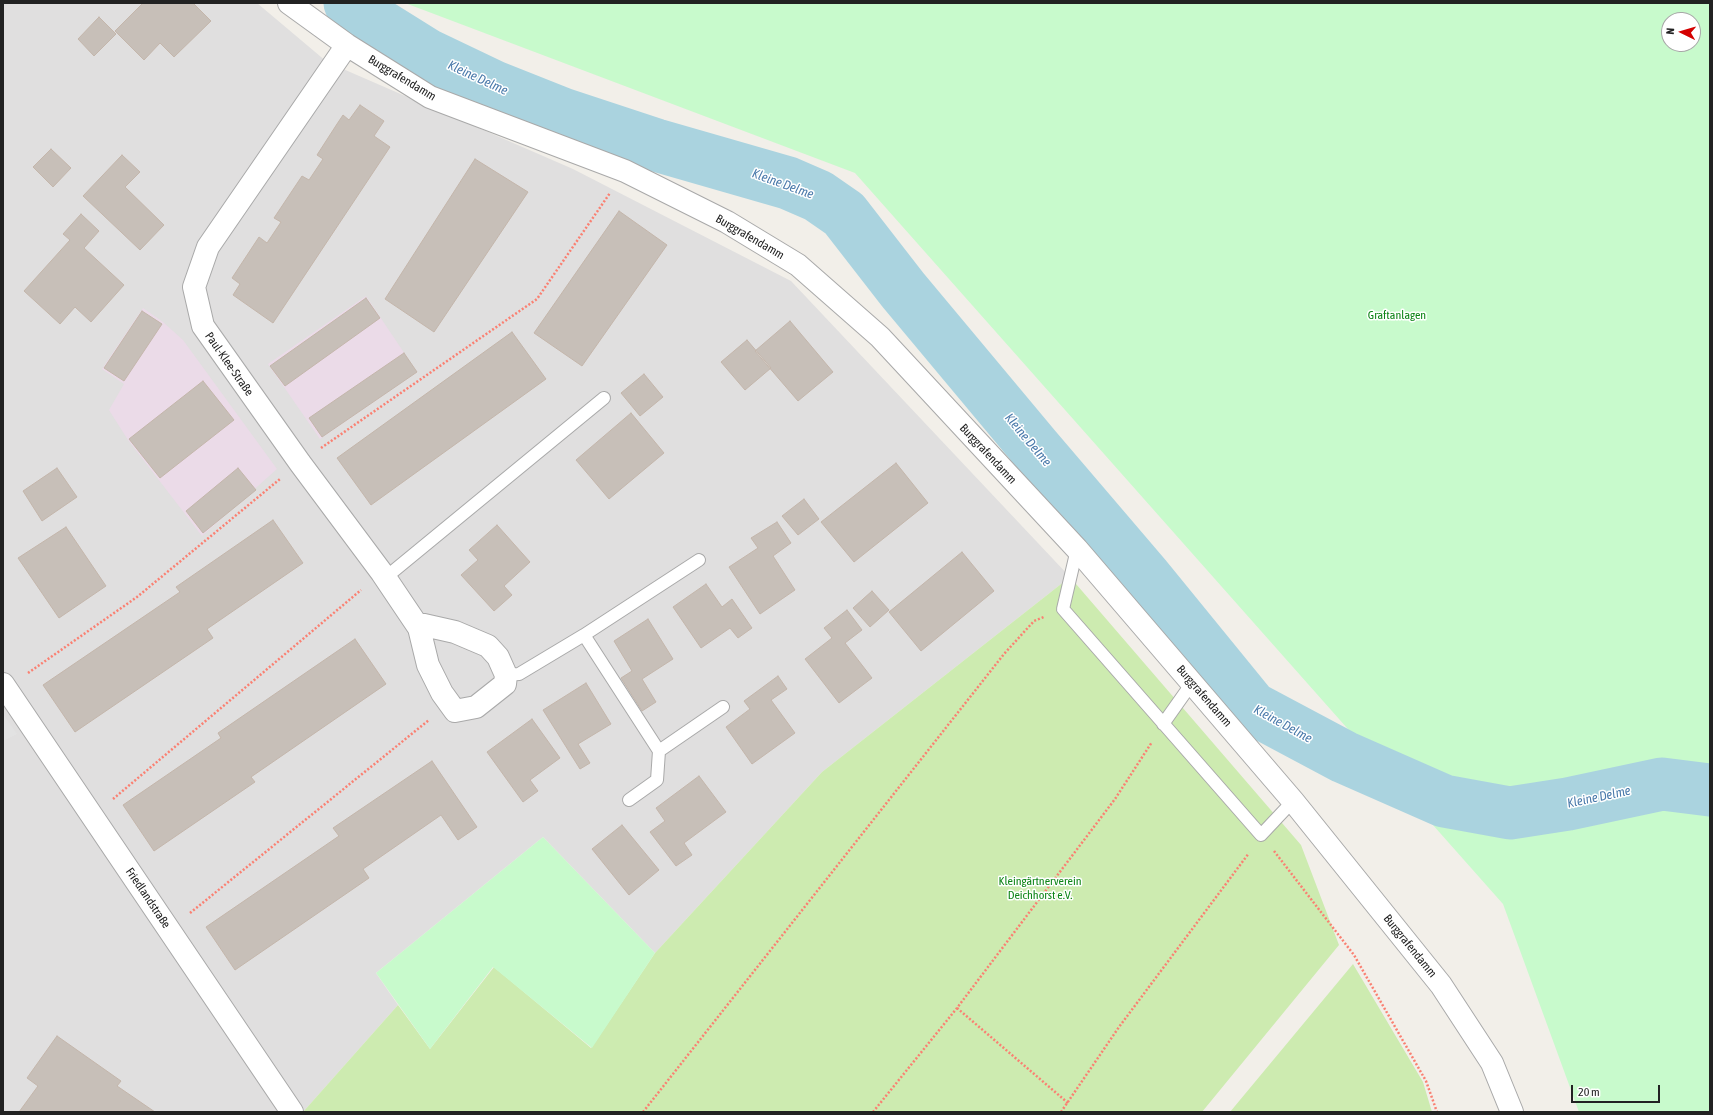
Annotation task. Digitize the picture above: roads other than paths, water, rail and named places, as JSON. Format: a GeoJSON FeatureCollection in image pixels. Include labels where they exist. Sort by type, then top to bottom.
{"type":"FeatureCollection","features":[{"type":"Feature","properties":{"kind":"street","name":"Burggrafendamm"},"geometry":{"type":"LineString","coordinates":[[289,3],[347,45],[430,97],[625,171],[727,222],[798,265],[880,337],[1077,549],[1293,801],[1441,985],[1492,1063],[1512,1112]]}},
{"type":"Feature","properties":{"kind":"street","name":"Paul-Klee-Straße"},"geometry":{"type":"LineString","coordinates":[[347,45],[208,248],[194,287],[203,326],[300,463],[383,575],[419,628],[428,664],[442,693],[455,711],[476,707],[491,697],[505,684],[506,675]]}},
{"type":"Feature","properties":{"kind":"street"},"geometry":{"type":"LineString","coordinates":[[419,628],[424,625],[455,632],[488,646],[498,657],[506,675]]}},
{"type":"Feature","properties":{"kind":"street","name":"Friedlandstraße"},"geometry":{"type":"LineString","coordinates":[[4,686],[292,1112]]}},
{"type":"Feature","properties":{"kind":"lane"},"geometry":{"type":"LineString","coordinates":[[383,575],[604,398]]}},
{"type":"Feature","properties":{"kind":"lane"},"geometry":{"type":"LineString","coordinates":[[1077,549],[1062,609],[1261,835],[1293,801]]}},
{"type":"Feature","properties":{"kind":"lane"},"geometry":{"type":"LineString","coordinates":[[506,675],[519,674],[584,635],[698,560]]}},
{"type":"Feature","properties":{"kind":"lane"},"geometry":{"type":"LineString","coordinates":[[584,635],[659,751],[656,780],[629,800]]}},
{"type":"Feature","properties":{"kind":"lane"},"geometry":{"type":"LineString","coordinates":[[1163,724],[1192,683]]}},
{"type":"Feature","properties":{"kind":"lane"},"geometry":{"type":"LineString","coordinates":[[659,751],[723,707]]}},
{"type":"Feature","properties":{"kind":"waterway","name":"Kleine Delme"},"geometry":{"type":"LineString","coordinates":[[350,3],[363,15],[427,55],[494,87],[562,114],[656,145],[788,183],[818,196],[844,214],[903,290],[1146,578],[1252,708],[1344,757],[1444,801],[1510,813],[1568,804],[1662,784],[1710,790]]}},
{"type":"Feature","properties":{"kind":"park label","name":"Graftanlagen"},"geometry":{"type":"Point","coordinates":[1397,315]}},
{"type":"Feature","properties":{"kind":"park label","name":"Kleingärtnerverein Deichhorst e.V."},"geometry":{"type":"Point","coordinates":[1040,888]}}]}
